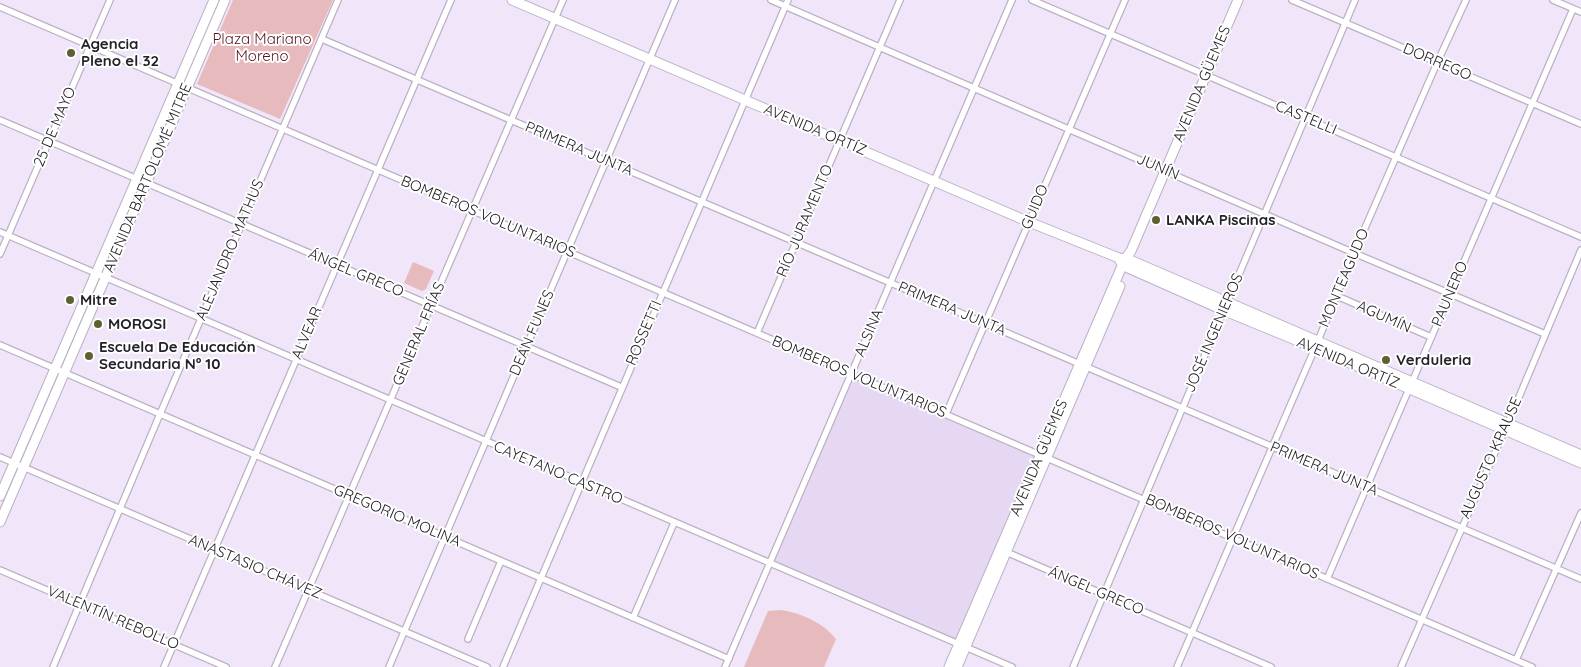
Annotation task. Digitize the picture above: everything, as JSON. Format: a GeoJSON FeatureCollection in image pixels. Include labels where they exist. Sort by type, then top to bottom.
{"type":"FeatureCollection","features":[{"type":"Feature","properties":{"kind":"main road","name":"AVENIDA BARTOLOMÉ MITRE"},"geometry":{"type":"LineString","coordinates":[[0,522],[146,183],[214,0]]}},
{"type":"Feature","properties":{"kind":"main road","name":"AVENIDA BARTOLOMÉ MITRE"},"geometry":{"type":"LineString","coordinates":[[0,496],[137,179],[225,0]]}},
{"type":"Feature","properties":{"kind":"main road","name":"AVENIDA ORTÍZ"},"geometry":{"type":"LineString","coordinates":[[512,0],[1316,344],[1506,427],[1581,463]]}},
{"type":"Feature","properties":{"kind":"main road","name":"AVENIDA GÜEMES"},"geometry":{"type":"LineString","coordinates":[[949,667],[962,646],[1238,0]]}},
{"type":"Feature","properties":{"kind":"main road","name":"AVENIDA ORTÍZ"},"geometry":{"type":"LineString","coordinates":[[1506,427],[1581,455]]}},
{"type":"Feature","properties":{"kind":"main road","name":"AVENIDA GÜEMES"},"geometry":{"type":"LineString","coordinates":[[957,667],[962,646]]}},
{"type":"Feature","properties":{"kind":"street","name":"25 DE MAYO"},"geometry":{"type":"LineString","coordinates":[[0,254],[110,0]]}},
{"type":"Feature","properties":{"kind":"street","name":"ALEJANDRO MATHUS"},"geometry":{"type":"LineString","coordinates":[[53,667],[200,319],[338,0]]}},
{"type":"Feature","properties":{"kind":"street","name":"ALVEAR"},"geometry":{"type":"LineString","coordinates":[[164,667],[451,0]]}},
{"type":"Feature","properties":{"kind":"street","name":"GENERAL FRÍAS"},"geometry":{"type":"LineString","coordinates":[[275,667],[563,0]]}},
{"type":"Feature","properties":{"kind":"street","name":"DEÁN FUNES"},"geometry":{"type":"LineString","coordinates":[[389,667],[675,0]]}},
{"type":"Feature","properties":{"kind":"street","name":"JUNÍN"},"geometry":{"type":"LineString","coordinates":[[771,0],[787,3],[880,47],[1545,334]]}},
{"type":"Feature","properties":{"kind":"street","name":"RÍO JURAMENTO"},"geometry":{"type":"LineString","coordinates":[[756,333],[900,0]]}},
{"type":"Feature","properties":{"kind":"street","name":"ALSINA"},"geometry":{"type":"LineString","coordinates":[[725,667],[1012,0]]}},
{"type":"Feature","properties":{"kind":"street","name":"CASTELLI"},"geometry":{"type":"LineString","coordinates":[[1032,0],[1581,237]]}},
{"type":"Feature","properties":{"kind":"street","name":"GUIDO"},"geometry":{"type":"LineString","coordinates":[[946,414],[1125,0]]}},
{"type":"Feature","properties":{"kind":"street","name":"DORREGO"},"geometry":{"type":"LineString","coordinates":[[1292,0],[1581,124]]}},
{"type":"Feature","properties":{"kind":"street","name":"JOSÉ INGENIEROS"},"geometry":{"type":"LineString","coordinates":[[1073,667],[1355,0]]}},
{"type":"Feature","properties":{"kind":"street","name":"MONTEAGUDO"},"geometry":{"type":"LineString","coordinates":[[1177,667],[1354,253],[1466,0]]}},
{"type":"Feature","properties":{"kind":"street"},"geometry":{"type":"LineString","coordinates":[[1553,0],[1581,12]]}},
{"type":"Feature","properties":{"kind":"street","name":"ROSSETTI"},"geometry":{"type":"LineString","coordinates":[[502,667],[787,3]]}},
{"type":"Feature","properties":{"kind":"street","name":"BOMBEROS VOLUNTARIOS"},"geometry":{"type":"LineString","coordinates":[[0,7],[1532,667]]}},
{"type":"Feature","properties":{"kind":"street","name":"PAUNERO"},"geometry":{"type":"LineString","coordinates":[[1327,579],[1573,9]]}},
{"type":"Feature","properties":{"kind":"street","name":"PRIMERA JUNTA"},"geometry":{"type":"LineString","coordinates":[[322,39],[1581,579]]}},
{"type":"Feature","properties":{"kind":"street","name":"ÁNGEL GRECO"},"geometry":{"type":"LineString","coordinates":[[0,120],[621,388]]}},
{"type":"Feature","properties":{"kind":"street","name":"CAYETANO CASTRO"},"geometry":{"type":"LineString","coordinates":[[0,232],[1012,667]]}},
{"type":"Feature","properties":{"kind":"street","name":"AUGUSTO KRAUSE"},"geometry":{"type":"LineString","coordinates":[[1401,667],[1581,250]]}},
{"type":"Feature","properties":{"kind":"street","name":"AGUMÍN"},"geometry":{"type":"LineString","coordinates":[[1336,296],[1431,337]]}},
{"type":"Feature","properties":{"kind":"street","name":"GREGORIO MOLINA"},"geometry":{"type":"LineString","coordinates":[[0,345],[729,659]]}},
{"type":"Feature","properties":{"kind":"street","name":"ANASTASIO CHÁVEZ"},"geometry":{"type":"LineString","coordinates":[[0,457],[487,667]]}},
{"type":"Feature","properties":{"kind":"street"},"geometry":{"type":"LineString","coordinates":[[1516,660],[1581,513]]}},
{"type":"Feature","properties":{"kind":"street"},"geometry":{"type":"LineString","coordinates":[[634,618],[674,523]]}},
{"type":"Feature","properties":{"kind":"street","name":"ÁNGEL GRECO"},"geometry":{"type":"LineString","coordinates":[[1003,551],[1271,667]]}},
{"type":"Feature","properties":{"kind":"street"},"geometry":{"type":"LineString","coordinates":[[468,639],[501,561]]}},
{"type":"Feature","properties":{"kind":"street","name":"VALENTÍN REBOLLO"},"geometry":{"type":"LineString","coordinates":[[0,570],[226,667]]}},
{"type":"Feature","properties":{"kind":"shaded area"},"geometry":{"type":"Polygon","coordinates":[[[853,378],[1035,456],[957,640],[773,562],[853,378]]]}},
{"type":"Feature","properties":{"kind":"green space","name":"Plaza Mariano Moreno"},"geometry":{"type":"Polygon","coordinates":[[[233,0],[333,0],[280,119],[197,84],[233,0]]]}},
{"type":"Feature","properties":{"kind":"green space"},"geometry":{"type":"Polygon","coordinates":[[[413,262],[434,271],[426,289],[422,291],[404,283],[413,262]]]}},
{"type":"Feature","properties":{"kind":"green space"},"geometry":{"type":"Polygon","coordinates":[[[782,610],[818,623],[836,639],[824,667],[744,667],[768,611],[782,610]]]}},
{"type":"Feature","properties":{"kind":"place","name":"Agencia Pleno el 32"},"geometry":{"type":"Point","coordinates":[71,53]}},
{"type":"Feature","properties":{"kind":"place","name":"LANKA Piscinas"},"geometry":{"type":"Point","coordinates":[1156,220]}},
{"type":"Feature","properties":{"kind":"place","name":"Mitre"},"geometry":{"type":"Point","coordinates":[70,300]}},
{"type":"Feature","properties":{"kind":"place","name":"MOROSI"},"geometry":{"type":"Point","coordinates":[98,324]}},
{"type":"Feature","properties":{"kind":"place","name":"Escuela De Educación Secundaria Nº 10"},"geometry":{"type":"Point","coordinates":[89,356]}},
{"type":"Feature","properties":{"kind":"place","name":"Verduleria"},"geometry":{"type":"Point","coordinates":[1386,360]}}]}
